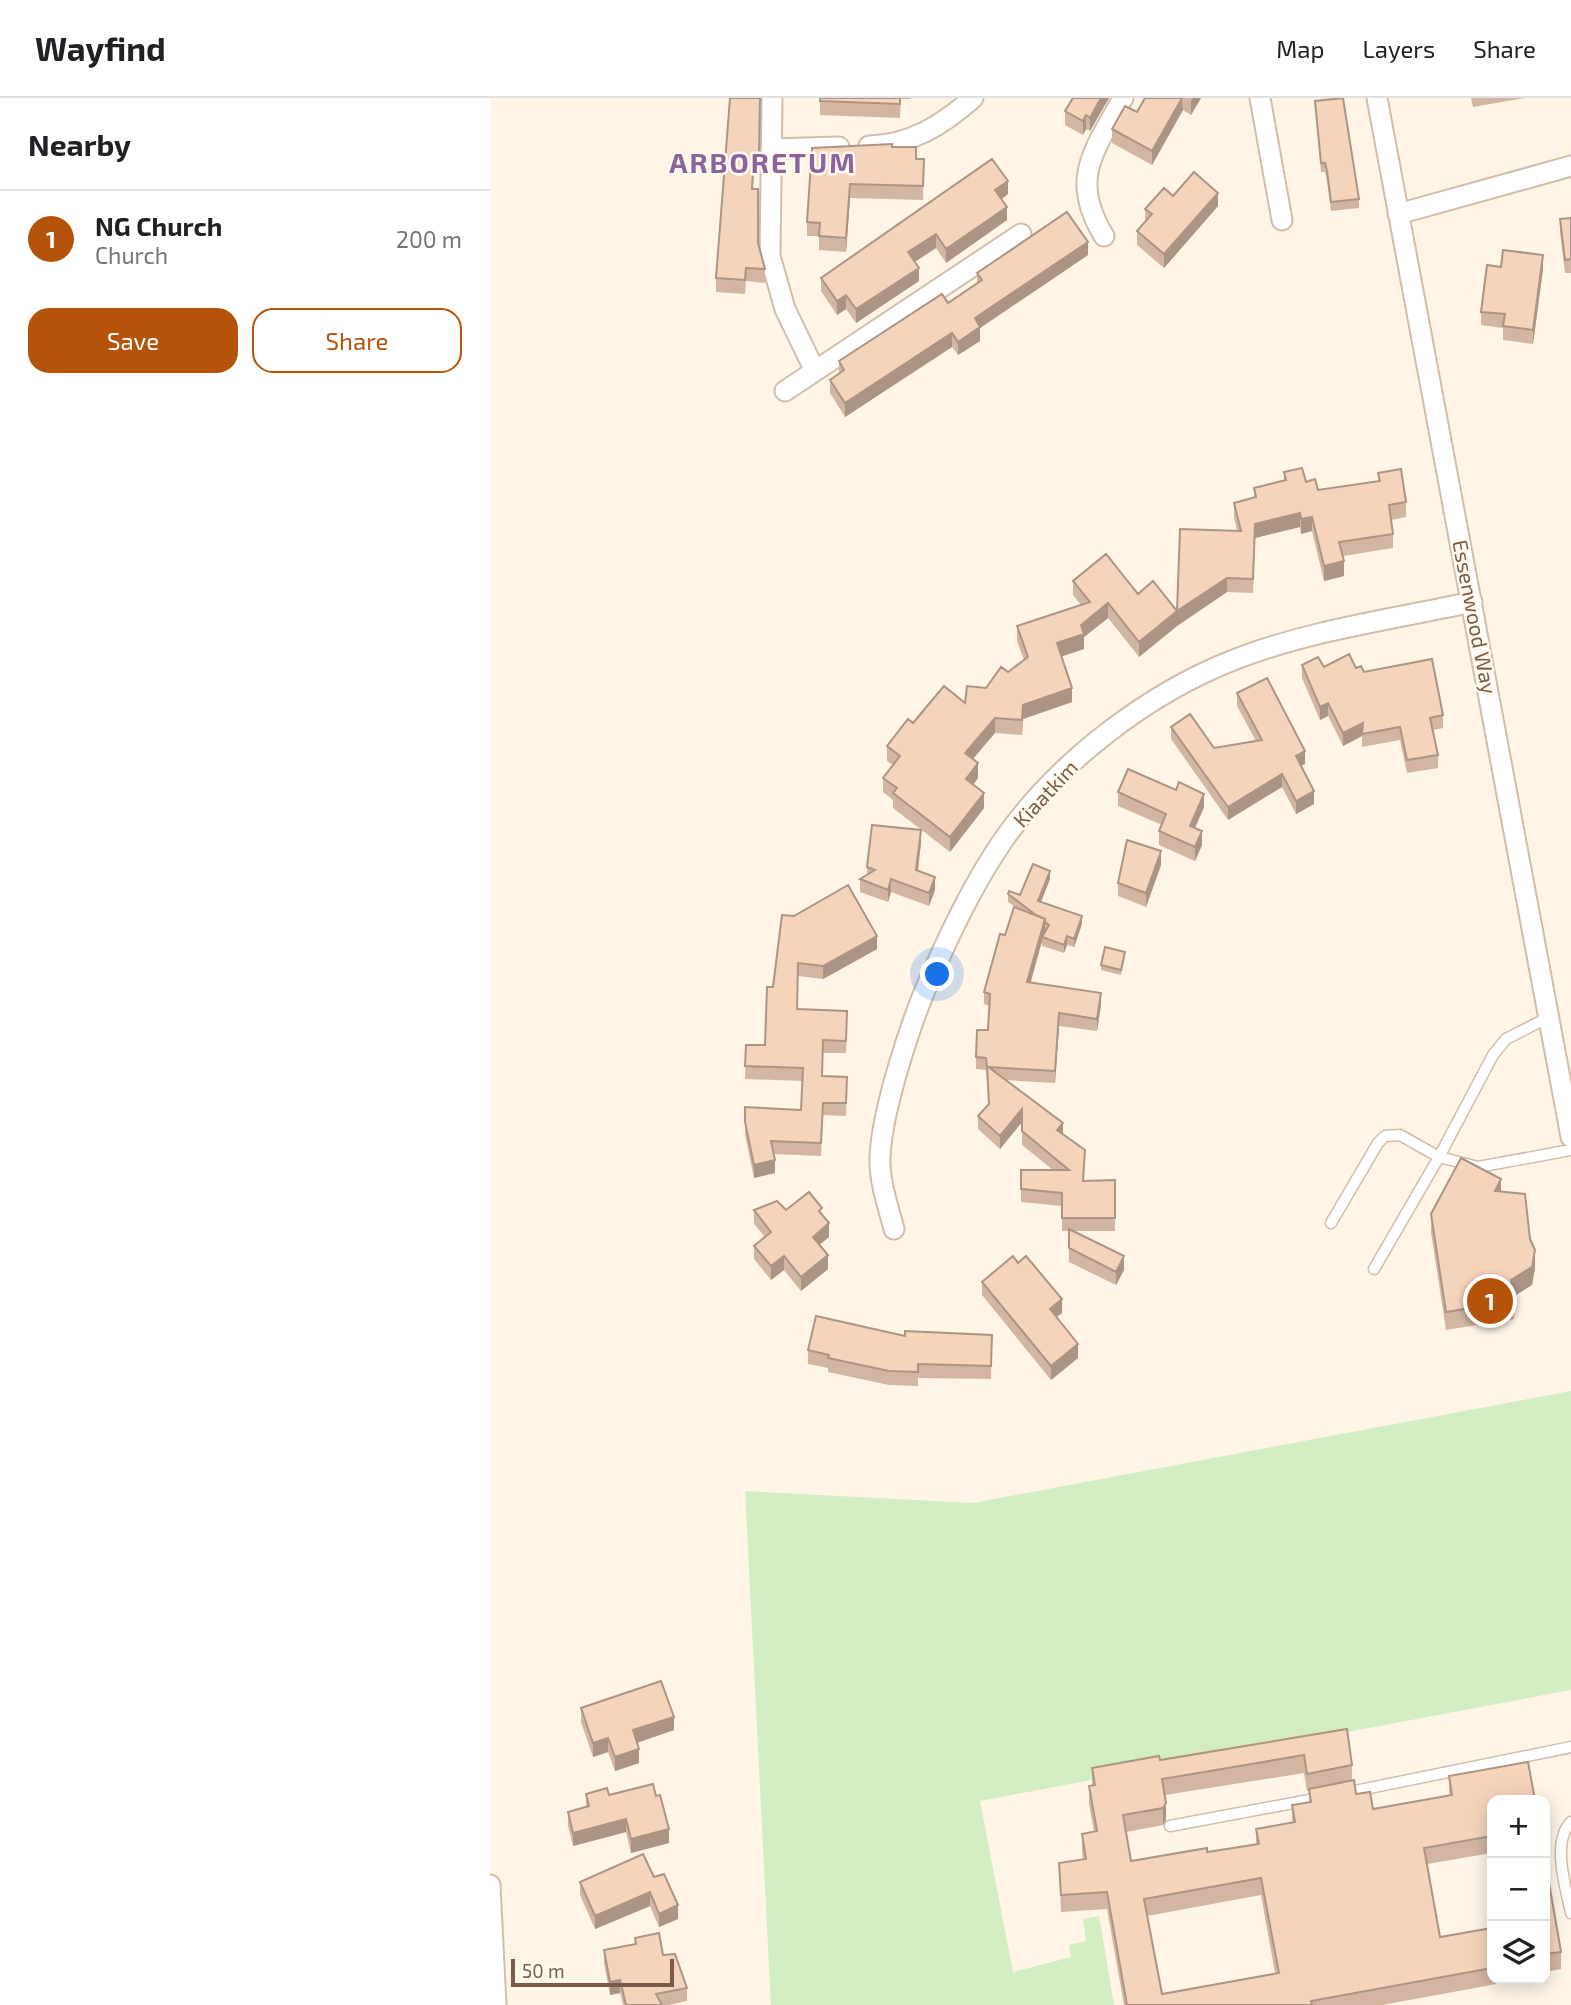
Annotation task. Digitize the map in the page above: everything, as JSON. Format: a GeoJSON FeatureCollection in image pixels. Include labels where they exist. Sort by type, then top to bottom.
{"type":"FeatureCollection","features":[{"type":"Feature","properties":{"kind":"street"},"geometry":{"type":"LineString","coordinates":[[772,98],[769,232],[775,282],[816,371]]}},
{"type":"Feature","properties":{"kind":"street"},"geometry":{"type":"LineString","coordinates":[[771,149],[888,146],[907,142],[951,116],[973,98]]}},
{"type":"Feature","properties":{"kind":"street"},"geometry":{"type":"LineString","coordinates":[[1104,236],[1088,207],[1086,182],[1089,166],[1122,98]]}},
{"type":"Feature","properties":{"kind":"street"},"geometry":{"type":"LineString","coordinates":[[1260,98],[1282,220]]}},
{"type":"Feature","properties":{"kind":"street","name":"Essenwood Way"},"geometry":{"type":"LineString","coordinates":[[1377,98],[1571,1137]]}},
{"type":"Feature","properties":{"kind":"street"},"geometry":{"type":"LineString","coordinates":[[1398,214],[1571,166]]}},
{"type":"Feature","properties":{"kind":"street"},"geometry":{"type":"LineString","coordinates":[[785,391],[1021,234]]}},
{"type":"Feature","properties":{"kind":"street","name":"Kiaatkim"},"geometry":{"type":"LineString","coordinates":[[894,1229],[883,1183],[880,1156],[894,1086],[922,995],[962,907],[1005,838],[1049,786],[1108,732],[1157,700],[1234,660],[1298,640],[1472,602]]}},
{"type":"Feature","properties":{"kind":"street"},"geometry":{"type":"LineString","coordinates":[[490,1885],[496,2005]]}},
{"type":"Feature","properties":{"kind":"lane"},"geometry":{"type":"LineString","coordinates":[[1374,1269],[1439,1157],[1493,1055],[1506,1039],[1549,1017]]}},
{"type":"Feature","properties":{"kind":"lane"},"geometry":{"type":"LineString","coordinates":[[1331,1223],[1378,1143],[1385,1136],[1400,1135],[1439,1157],[1469,1167],[1488,1168],[1571,1150]]}},
{"type":"Feature","properties":{"kind":"lane"},"geometry":{"type":"LineString","coordinates":[[1170,1826],[1571,1748]]}},
{"type":"Feature","properties":{"kind":"lane"},"geometry":{"type":"LineString","coordinates":[[1571,1822],[1563,1832],[1561,1846],[1571,1913]]}},
{"type":"Feature","properties":{"kind":"green space"},"geometry":{"type":"Polygon","coordinates":[[[1571,1391],[1571,1690],[980,1801],[1013,1972],[1071,1957],[1069,1945],[1086,1941],[1083,1919],[1099,1916],[1114,2005],[771,2005],[745,1491],[973,1503],[1571,1391]]]}},
{"type":"Feature","properties":{"kind":"building"},"geometry":{"type":"Polygon","coordinates":[[[730,98],[760,98],[759,154],[754,154],[752,189],[758,189],[758,243],[765,269],[746,268],[745,280],[716,278],[730,98]]]}},
{"type":"Feature","properties":{"kind":"building"},"geometry":{"type":"Polygon","coordinates":[[[820,98],[900,98],[900,104],[820,101],[820,98]]]}},
{"type":"Feature","properties":{"kind":"building"},"geometry":{"type":"Polygon","coordinates":[[[1073,98],[1101,98],[1090,118],[1086,115],[1083,121],[1065,111],[1073,98]]]}},
{"type":"Feature","properties":{"kind":"building"},"geometry":{"type":"Polygon","coordinates":[[[1145,98],[1182,98],[1152,151],[1112,129],[1125,106],[1137,112],[1145,98]]]}},
{"type":"Feature","properties":{"kind":"building"},"geometry":{"type":"Polygon","coordinates":[[[1343,98],[1359,199],[1331,202],[1325,163],[1321,163],[1315,101],[1343,98]]]}},
{"type":"Feature","properties":{"kind":"building"},"geometry":{"type":"Polygon","coordinates":[[[892,144],[892,147],[916,147],[916,159],[924,159],[923,186],[850,184],[846,238],[819,236],[820,223],[807,222],[812,148],[892,144]]]}},
{"type":"Feature","properties":{"kind":"building"},"geometry":{"type":"Polygon","coordinates":[[[992,159],[1008,181],[995,190],[1007,207],[946,249],[936,234],[908,252],[919,268],[856,309],[846,295],[837,301],[821,278],[992,159]]]}},
{"type":"Feature","properties":{"kind":"building"},"geometry":{"type":"Polygon","coordinates":[[[1194,172],[1218,193],[1164,254],[1137,231],[1152,214],[1145,209],[1164,188],[1173,196],[1194,172]]]}},
{"type":"Feature","properties":{"kind":"building"},"geometry":{"type":"Polygon","coordinates":[[[1067,212],[1088,242],[975,318],[980,327],[958,342],[952,333],[845,403],[830,380],[844,370],[839,361],[942,294],[948,303],[982,280],[977,273],[1067,212]]]}},
{"type":"Feature","properties":{"kind":"building"},"geometry":{"type":"Polygon","coordinates":[[[1571,218],[1571,259],[1565,260],[1560,219],[1571,218]]]}},
{"type":"Feature","properties":{"kind":"building"},"geometry":{"type":"Polygon","coordinates":[[[1503,250],[1543,255],[1533,330],[1503,326],[1505,314],[1481,312],[1487,265],[1501,267],[1503,250]]]}},
{"type":"Feature","properties":{"kind":"building"},"geometry":{"type":"Polygon","coordinates":[[[1302,468],[1306,482],[1315,479],[1318,490],[1380,481],[1378,473],[1401,469],[1406,502],[1389,505],[1393,534],[1339,542],[1344,561],[1324,566],[1312,517],[1301,519],[1300,513],[1255,524],[1253,579],[1227,578],[1177,611],[1180,529],[1241,531],[1234,503],[1256,497],[1254,488],[1286,480],[1284,472],[1302,468]]]}},
{"type":"Feature","properties":{"kind":"building"},"geometry":{"type":"Polygon","coordinates":[[[1106,554],[1138,594],[1153,581],[1177,611],[1139,642],[1108,603],[1081,625],[1084,634],[1057,643],[1072,688],[1023,705],[1022,720],[995,718],[965,753],[978,763],[966,779],[984,793],[950,837],[893,793],[897,788],[883,778],[900,756],[887,746],[908,719],[913,723],[944,686],[965,703],[967,686],[986,688],[1001,667],[1008,672],[1028,657],[1017,626],[1090,602],[1073,581],[1106,554]]]}},
{"type":"Feature","properties":{"kind":"building"},"geometry":{"type":"Polygon","coordinates":[[[1349,654],[1356,668],[1361,666],[1364,672],[1432,659],[1443,715],[1430,718],[1438,755],[1407,760],[1400,727],[1362,734],[1363,723],[1343,733],[1328,703],[1320,707],[1302,665],[1318,657],[1324,667],[1349,654]]]}},
{"type":"Feature","properties":{"kind":"building"},"geometry":{"type":"Polygon","coordinates":[[[1267,678],[1305,751],[1296,756],[1314,791],[1296,801],[1282,774],[1228,807],[1171,727],[1190,714],[1214,748],[1262,740],[1237,693],[1267,678]]]}},
{"type":"Feature","properties":{"kind":"building"},"geometry":{"type":"Polygon","coordinates":[[[1128,769],[1176,790],[1179,782],[1204,794],[1190,826],[1202,831],[1195,847],[1159,831],[1166,814],[1118,792],[1128,769]]]}},
{"type":"Feature","properties":{"kind":"building"},"geometry":{"type":"Polygon","coordinates":[[[872,825],[921,830],[916,870],[935,877],[929,893],[891,879],[888,890],[860,879],[875,870],[867,867],[872,825]]]}},
{"type":"Feature","properties":{"kind":"building"},"geometry":{"type":"Polygon","coordinates":[[[1127,840],[1161,851],[1146,893],[1118,883],[1127,840]]]}},
{"type":"Feature","properties":{"kind":"building"},"geometry":{"type":"Polygon","coordinates":[[[1033,864],[1050,871],[1038,901],[1082,916],[1074,939],[1067,936],[1064,945],[1042,937],[1049,925],[1045,919],[1008,894],[1009,891],[1020,895],[1033,864]]]}},
{"type":"Feature","properties":{"kind":"building"},"geometry":{"type":"Polygon","coordinates":[[[848,885],[877,936],[823,966],[798,963],[797,1009],[847,1011],[846,1041],[823,1040],[822,1076],[847,1077],[846,1103],[823,1103],[821,1143],[771,1141],[775,1160],[754,1165],[745,1122],[745,1107],[801,1110],[803,1068],[745,1066],[746,1045],[765,1045],[767,987],[773,987],[782,915],[794,916],[848,885]]]}},
{"type":"Feature","properties":{"kind":"building"},"geometry":{"type":"Polygon","coordinates":[[[1014,907],[1045,919],[1027,982],[1101,993],[1097,1019],[1059,1013],[1055,1071],[987,1067],[986,1058],[976,1057],[977,1030],[988,1030],[990,994],[984,992],[1000,934],[1005,935],[1014,907]]]}},
{"type":"Feature","properties":{"kind":"building"},"geometry":{"type":"Polygon","coordinates":[[[1105,947],[1125,952],[1121,970],[1101,965],[1105,947]]]}},
{"type":"Feature","properties":{"kind":"building"},"geometry":{"type":"Polygon","coordinates":[[[987,1066],[1063,1123],[1057,1130],[1085,1150],[1083,1181],[1115,1180],[1115,1218],[1062,1218],[1062,1193],[1021,1189],[1021,1170],[1069,1170],[1022,1131],[1022,1109],[1000,1136],[978,1116],[989,1104],[987,1066]]]}},
{"type":"Feature","properties":{"kind":"building"},"geometry":{"type":"Polygon","coordinates":[[[1461,1158],[1501,1179],[1495,1191],[1525,1194],[1530,1239],[1535,1250],[1532,1267],[1511,1280],[1514,1301],[1446,1312],[1431,1214],[1461,1158]]]}},
{"type":"Feature","properties":{"kind":"building"},"geometry":{"type":"Polygon","coordinates":[[[809,1192],[822,1208],[819,1211],[829,1223],[813,1237],[828,1255],[801,1277],[784,1256],[771,1266],[754,1246],[771,1232],[754,1210],[777,1201],[786,1210],[809,1192]]]}},
{"type":"Feature","properties":{"kind":"building"},"geometry":{"type":"Polygon","coordinates":[[[1069,1229],[1124,1256],[1116,1272],[1069,1248],[1069,1229]]]}},
{"type":"Feature","properties":{"kind":"building"},"geometry":{"type":"Polygon","coordinates":[[[1013,1256],[1018,1263],[1026,1256],[1062,1299],[1050,1309],[1078,1344],[1051,1366],[982,1282],[1013,1256]]]}},
{"type":"Feature","properties":{"kind":"building"},"geometry":{"type":"Polygon","coordinates":[[[816,1316],[905,1336],[905,1331],[992,1335],[991,1366],[918,1364],[918,1372],[889,1371],[828,1358],[829,1355],[808,1350],[816,1316]]]}},
{"type":"Feature","properties":{"kind":"building"},"geometry":{"type":"Polygon","coordinates":[[[661,1681],[674,1717],[633,1730],[639,1749],[615,1757],[608,1738],[593,1743],[581,1708],[661,1681]]]}},
{"type":"Feature","properties":{"kind":"building"},"geometry":{"type":"Polygon","coordinates":[[[1347,1729],[1352,1765],[1307,1774],[1304,1755],[1162,1779],[1166,1803],[1163,1808],[1123,1815],[1131,1861],[1207,1848],[1207,1852],[1259,1844],[1256,1829],[1295,1822],[1292,1805],[1311,1802],[1309,1789],[1354,1780],[1356,1794],[1370,1792],[1373,1809],[1452,1795],[1449,1776],[1528,1762],[1534,1795],[1487,1795],[1487,1837],[1424,1848],[1440,1937],[1487,1929],[1487,1969],[1311,2001],[1312,2005],[1127,2005],[1107,1892],[1061,1895],[1059,1863],[1086,1859],[1082,1834],[1097,1831],[1089,1786],[1095,1785],[1092,1768],[1159,1756],[1160,1760],[1347,1729]],[[1261,1878],[1144,1899],[1162,1994],[1279,1973],[1261,1878]]]}},
{"type":"Feature","properties":{"kind":"building"},"geometry":{"type":"Polygon","coordinates":[[[653,1784],[656,1796],[660,1795],[669,1829],[631,1839],[626,1819],[573,1833],[568,1812],[589,1806],[586,1794],[607,1788],[609,1795],[653,1784]]]}},
{"type":"Feature","properties":{"kind":"building"},"geometry":{"type":"Polygon","coordinates":[[[643,1854],[654,1877],[664,1874],[678,1905],[659,1914],[650,1892],[595,1916],[580,1882],[643,1854]]]}},
{"type":"Feature","properties":{"kind":"building"},"geometry":{"type":"Polygon","coordinates":[[[1550,1889],[1561,1952],[1550,1953],[1550,1889]]]}},
{"type":"Feature","properties":{"kind":"building"},"geometry":{"type":"Polygon","coordinates":[[[659,1933],[663,1955],[675,1954],[687,1988],[656,1994],[662,2005],[626,2005],[620,1980],[610,1982],[604,1950],[636,1944],[635,1938],[659,1933]]]}},
{"type":"Feature","properties":{"kind":"place","name":"NG Church"},"geometry":{"type":"Point","coordinates":[1490,1301]}},
{"type":"Feature","properties":{"kind":"district","name":"ARBORETUM"},"geometry":{"type":"Point","coordinates":[763,163]}}]}
